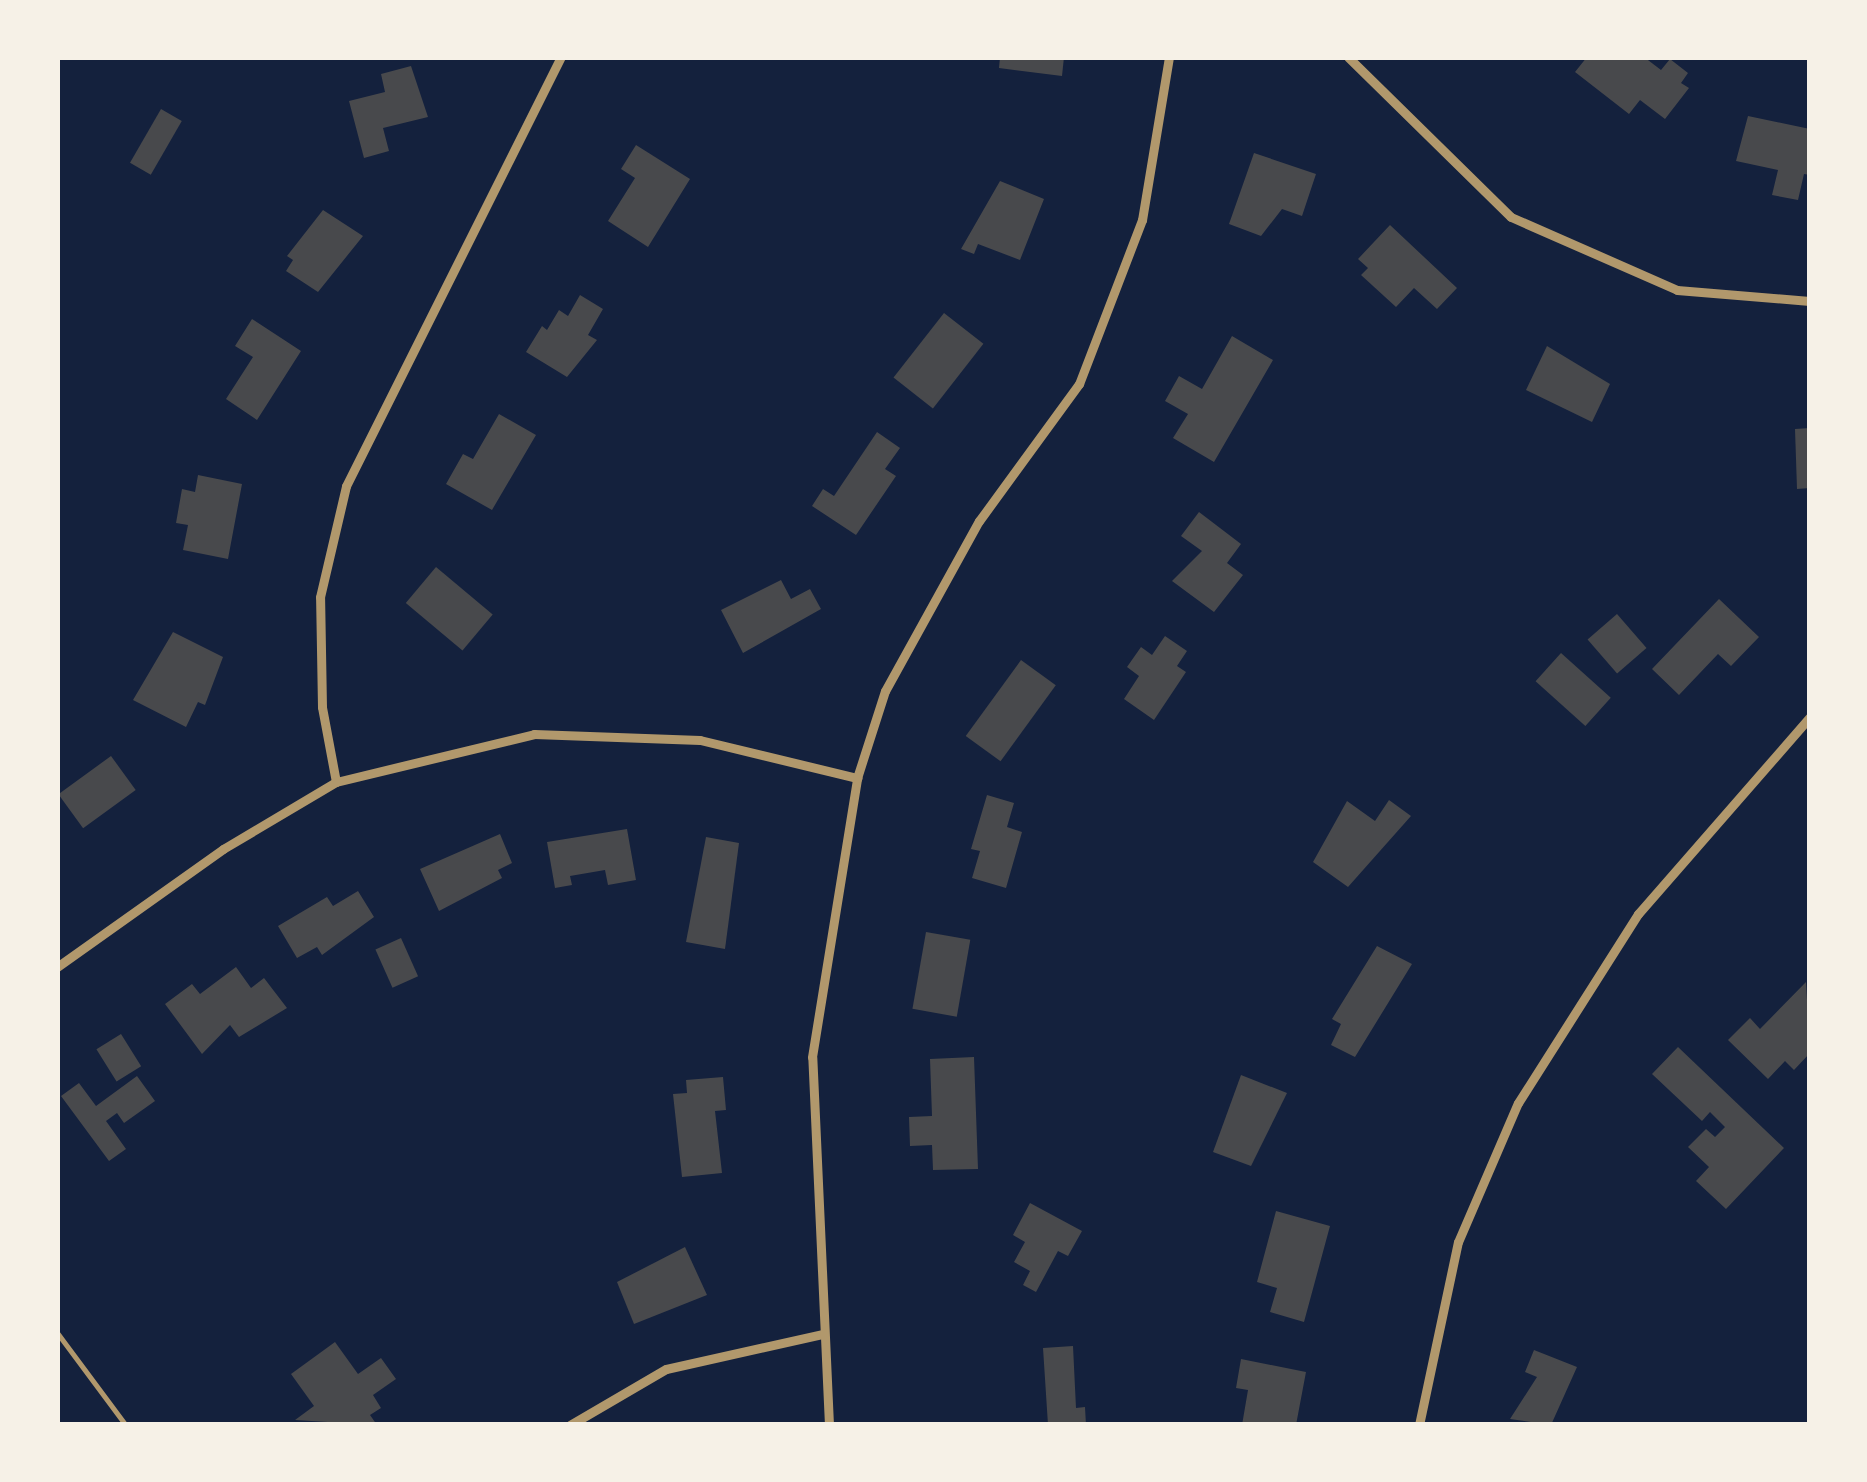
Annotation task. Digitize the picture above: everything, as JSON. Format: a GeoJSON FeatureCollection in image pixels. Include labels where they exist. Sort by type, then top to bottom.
{"type":"FeatureCollection","features":[{"type":"Feature","properties":{"kind":"street"},"geometry":{"type":"LineString","coordinates":[[336,782],[322,706],[320,597],[346,486],[562,57]]}},
{"type":"Feature","properties":{"kind":"street"},"geometry":{"type":"LineString","coordinates":[[829,1425],[812,1057],[856,778],[885,692],[979,521],[1079,384],[1142,220],[1169,57]]}},
{"type":"Feature","properties":{"kind":"street"},"geometry":{"type":"LineString","coordinates":[[1348,57],[1510,217],[1677,290],[1810,301]]}},
{"type":"Feature","properties":{"kind":"street"},"geometry":{"type":"LineString","coordinates":[[1419,1425],[1458,1242],[1518,1103],[1638,914],[1810,717]]}},
{"type":"Feature","properties":{"kind":"street"},"geometry":{"type":"LineString","coordinates":[[57,967],[223,849],[336,782],[534,734],[700,740],[856,778]]}},
{"type":"Feature","properties":{"kind":"street"},"geometry":{"type":"LineString","coordinates":[[570,1425],[666,1369],[824,1334]]}},
{"type":"Feature","properties":{"kind":"lane"},"geometry":{"type":"LineString","coordinates":[[57,1332],[126,1425]]}},
{"type":"Feature","properties":{"kind":"building"},"geometry":{"type":"Polygon","coordinates":[[[1000,57],[1064,57],[1062,76],[999,68],[1000,57]]]}},
{"type":"Feature","properties":{"kind":"building"},"geometry":{"type":"Polygon","coordinates":[[[1587,57],[1644,57],[1661,70],[1670,59],[1688,73],[1681,83],[1689,88],[1665,119],[1640,100],[1629,114],[1575,72],[1587,57]]]}},
{"type":"Feature","properties":{"kind":"building"},"geometry":{"type":"Polygon","coordinates":[[[411,66],[428,117],[383,128],[389,151],[364,158],[349,101],[385,92],[381,74],[411,66]]]}},
{"type":"Feature","properties":{"kind":"building"},"geometry":{"type":"Polygon","coordinates":[[[161,109],[182,121],[151,175],[130,163],[161,109]]]}},
{"type":"Feature","properties":{"kind":"building"},"geometry":{"type":"Polygon","coordinates":[[[1748,116],[1810,129],[1810,175],[1804,174],[1798,200],[1772,195],[1778,170],[1736,161],[1748,116]]]}},
{"type":"Feature","properties":{"kind":"building"},"geometry":{"type":"Polygon","coordinates":[[[636,145],[690,179],[648,247],[608,221],[635,178],[621,169],[636,145]]]}},
{"type":"Feature","properties":{"kind":"building"},"geometry":{"type":"Polygon","coordinates":[[[1254,153],[1316,174],[1302,216],[1282,209],[1261,236],[1229,224],[1254,153]]]}},
{"type":"Feature","properties":{"kind":"building"},"geometry":{"type":"Polygon","coordinates":[[[1000,181],[1044,199],[1020,260],[978,244],[974,254],[961,249],[1000,181]]]}},
{"type":"Feature","properties":{"kind":"building"},"geometry":{"type":"Polygon","coordinates":[[[323,210],[363,236],[318,292],[286,271],[293,260],[287,256],[323,210]]]}},
{"type":"Feature","properties":{"kind":"building"},"geometry":{"type":"Polygon","coordinates":[[[1390,225],[1457,288],[1437,309],[1414,288],[1396,307],[1361,275],[1368,268],[1358,259],[1390,225]]]}},
{"type":"Feature","properties":{"kind":"building"},"geometry":{"type":"Polygon","coordinates":[[[580,295],[603,309],[588,335],[597,340],[567,377],[526,352],[542,326],[547,330],[559,310],[568,316],[580,295]]]}},
{"type":"Feature","properties":{"kind":"building"},"geometry":{"type":"Polygon","coordinates":[[[944,313],[983,344],[933,408],[894,378],[944,313]]]}},
{"type":"Feature","properties":{"kind":"building"},"geometry":{"type":"Polygon","coordinates":[[[252,319],[301,351],[257,420],[226,399],[253,357],[235,346],[252,319]]]}},
{"type":"Feature","properties":{"kind":"building"},"geometry":{"type":"Polygon","coordinates":[[[1232,336],[1273,360],[1214,462],[1173,438],[1188,414],[1165,401],[1179,376],[1202,389],[1232,336]]]}},
{"type":"Feature","properties":{"kind":"building"},"geometry":{"type":"Polygon","coordinates":[[[1547,346],[1610,384],[1592,422],[1526,390],[1547,346]]]}},
{"type":"Feature","properties":{"kind":"building"},"geometry":{"type":"Polygon","coordinates":[[[499,414],[536,435],[492,510],[446,484],[463,454],[473,459],[499,414]]]}},
{"type":"Feature","properties":{"kind":"building"},"geometry":{"type":"Polygon","coordinates":[[[1810,428],[1810,488],[1797,489],[1795,429],[1810,428]]]}},
{"type":"Feature","properties":{"kind":"building"},"geometry":{"type":"Polygon","coordinates":[[[877,432],[900,448],[885,469],[896,476],[856,535],[812,506],[823,489],[834,496],[877,432]]]}},
{"type":"Feature","properties":{"kind":"building"},"geometry":{"type":"Polygon","coordinates":[[[198,475],[242,484],[228,559],[183,550],[188,525],[176,523],[182,489],[195,492],[198,475]]]}},
{"type":"Feature","properties":{"kind":"building"},"geometry":{"type":"Polygon","coordinates":[[[1199,512],[1241,544],[1227,563],[1243,575],[1214,612],[1172,581],[1202,551],[1181,536],[1199,512]]]}},
{"type":"Feature","properties":{"kind":"building"},"geometry":{"type":"Polygon","coordinates":[[[436,567],[493,615],[462,651],[406,603],[436,567]]]}},
{"type":"Feature","properties":{"kind":"building"},"geometry":{"type":"Polygon","coordinates":[[[781,580],[791,599],[810,589],[821,609],[743,653],[721,610],[781,580]]]}},
{"type":"Feature","properties":{"kind":"building"},"geometry":{"type":"Polygon","coordinates":[[[1719,599],[1759,637],[1731,666],[1718,654],[1679,695],[1652,669],[1719,599]]]}},
{"type":"Feature","properties":{"kind":"building"},"geometry":{"type":"Polygon","coordinates":[[[1617,614],[1647,648],[1617,674],[1588,640],[1617,614]]]}},
{"type":"Feature","properties":{"kind":"building"},"geometry":{"type":"Polygon","coordinates":[[[173,632],[223,657],[205,705],[198,702],[186,727],[133,700],[173,632]]]}},
{"type":"Feature","properties":{"kind":"building"},"geometry":{"type":"Polygon","coordinates":[[[1165,636],[1187,651],[1177,666],[1186,672],[1154,720],[1124,699],[1139,676],[1127,667],[1141,647],[1152,655],[1165,636]]]}},
{"type":"Feature","properties":{"kind":"building"},"geometry":{"type":"Polygon","coordinates":[[[1561,653],[1611,698],[1585,726],[1536,681],[1561,653]]]}},
{"type":"Feature","properties":{"kind":"building"},"geometry":{"type":"Polygon","coordinates":[[[1021,660],[1056,685],[1001,761],[966,736],[1021,660]]]}},
{"type":"Feature","properties":{"kind":"building"},"geometry":{"type":"Polygon","coordinates":[[[111,756],[136,790],[83,828],[58,794],[111,756]]]}},
{"type":"Feature","properties":{"kind":"building"},"geometry":{"type":"Polygon","coordinates":[[[987,795],[1014,803],[1007,827],[1022,832],[1006,888],[972,878],[980,851],[971,849],[987,795]]]}},
{"type":"Feature","properties":{"kind":"building"},"geometry":{"type":"Polygon","coordinates":[[[1389,800],[1411,816],[1348,887],[1313,862],[1347,801],[1375,821],[1389,800]]]}},
{"type":"Feature","properties":{"kind":"building"},"geometry":{"type":"Polygon","coordinates":[[[627,829],[636,880],[608,885],[605,870],[570,876],[572,885],[555,888],[547,842],[627,829]]]}},
{"type":"Feature","properties":{"kind":"building"},"geometry":{"type":"Polygon","coordinates":[[[500,834],[512,863],[498,870],[502,878],[439,911],[420,869],[500,834]]]}},
{"type":"Feature","properties":{"kind":"building"},"geometry":{"type":"Polygon","coordinates":[[[706,837],[739,843],[725,949],[686,942],[706,837]]]}},
{"type":"Feature","properties":{"kind":"building"},"geometry":{"type":"Polygon","coordinates":[[[358,891],[374,917],[322,955],[317,947],[297,958],[278,926],[327,897],[333,906],[358,891]]]}},
{"type":"Feature","properties":{"kind":"building"},"geometry":{"type":"Polygon","coordinates":[[[926,932],[970,940],[957,1017],[912,1009],[926,932]]]}},
{"type":"Feature","properties":{"kind":"building"},"geometry":{"type":"Polygon","coordinates":[[[401,938],[418,976],[393,988],[375,949],[401,938]]]}},
{"type":"Feature","properties":{"kind":"building"},"geometry":{"type":"Polygon","coordinates":[[[1377,946],[1412,964],[1355,1057],[1331,1045],[1341,1024],[1332,1019],[1377,946]]]}},
{"type":"Feature","properties":{"kind":"building"},"geometry":{"type":"Polygon","coordinates":[[[236,967],[251,988],[264,978],[287,1008],[239,1037],[230,1025],[202,1054],[165,1004],[192,984],[200,994],[236,967]]]}},
{"type":"Feature","properties":{"kind":"building"},"geometry":{"type":"Polygon","coordinates":[[[1806,982],[1810,1053],[1794,1070],[1785,1061],[1768,1079],[1728,1040],[1750,1018],[1760,1029],[1806,982]]]}},
{"type":"Feature","properties":{"kind":"building"},"geometry":{"type":"Polygon","coordinates":[[[121,1034],[141,1066],[117,1082],[96,1049],[121,1034]]]}},
{"type":"Feature","properties":{"kind":"building"},"geometry":{"type":"Polygon","coordinates":[[[1678,1047],[1784,1148],[1726,1209],[1696,1181],[1709,1167],[1688,1147],[1706,1129],[1715,1137],[1725,1127],[1710,1112],[1702,1121],[1652,1074],[1678,1047]]]}},
{"type":"Feature","properties":{"kind":"building"},"geometry":{"type":"Polygon","coordinates":[[[974,1057],[978,1169],[933,1170],[932,1145],[910,1146],[909,1117],[932,1116],[930,1059],[974,1057]]]}},
{"type":"Feature","properties":{"kind":"building"},"geometry":{"type":"Polygon","coordinates":[[[1241,1075],[1287,1093],[1251,1166],[1213,1152],[1241,1075]]]}},
{"type":"Feature","properties":{"kind":"building"},"geometry":{"type":"Polygon","coordinates":[[[137,1076],[155,1101],[124,1123],[117,1113],[106,1121],[126,1149],[109,1161],[61,1096],[79,1083],[96,1106],[137,1076]]]}},
{"type":"Feature","properties":{"kind":"building"},"geometry":{"type":"Polygon","coordinates":[[[723,1077],[726,1110],[715,1111],[722,1173],[682,1177],[673,1094],[687,1093],[686,1080],[723,1077]]]}},
{"type":"Feature","properties":{"kind":"building"},"geometry":{"type":"Polygon","coordinates":[[[1030,1203],[1082,1231],[1068,1256],[1058,1251],[1036,1292],[1023,1285],[1030,1271],[1014,1262],[1025,1242],[1013,1235],[1030,1203]]]}},
{"type":"Feature","properties":{"kind":"building"},"geometry":{"type":"Polygon","coordinates":[[[1276,1211],[1330,1226],[1304,1322],[1270,1312],[1277,1288],[1257,1282],[1276,1211]]]}},
{"type":"Feature","properties":{"kind":"building"},"geometry":{"type":"Polygon","coordinates":[[[685,1247],[707,1295],[634,1324],[617,1282],[685,1247]]]}},
{"type":"Feature","properties":{"kind":"building"},"geometry":{"type":"Polygon","coordinates":[[[335,1342],[358,1374],[381,1358],[396,1379],[373,1395],[381,1408],[370,1415],[377,1425],[295,1420],[314,1406],[291,1374],[335,1342]]]}},
{"type":"Feature","properties":{"kind":"building"},"geometry":{"type":"Polygon","coordinates":[[[1073,1346],[1076,1408],[1085,1407],[1086,1425],[1048,1425],[1043,1348],[1073,1346]]]}},
{"type":"Feature","properties":{"kind":"building"},"geometry":{"type":"Polygon","coordinates":[[[1534,1350],[1577,1367],[1551,1425],[1510,1419],[1537,1377],[1525,1372],[1534,1350]]]}},
{"type":"Feature","properties":{"kind":"building"},"geometry":{"type":"Polygon","coordinates":[[[1241,1359],[1306,1372],[1296,1425],[1242,1425],[1248,1390],[1236,1388],[1241,1359]]]}}]}
